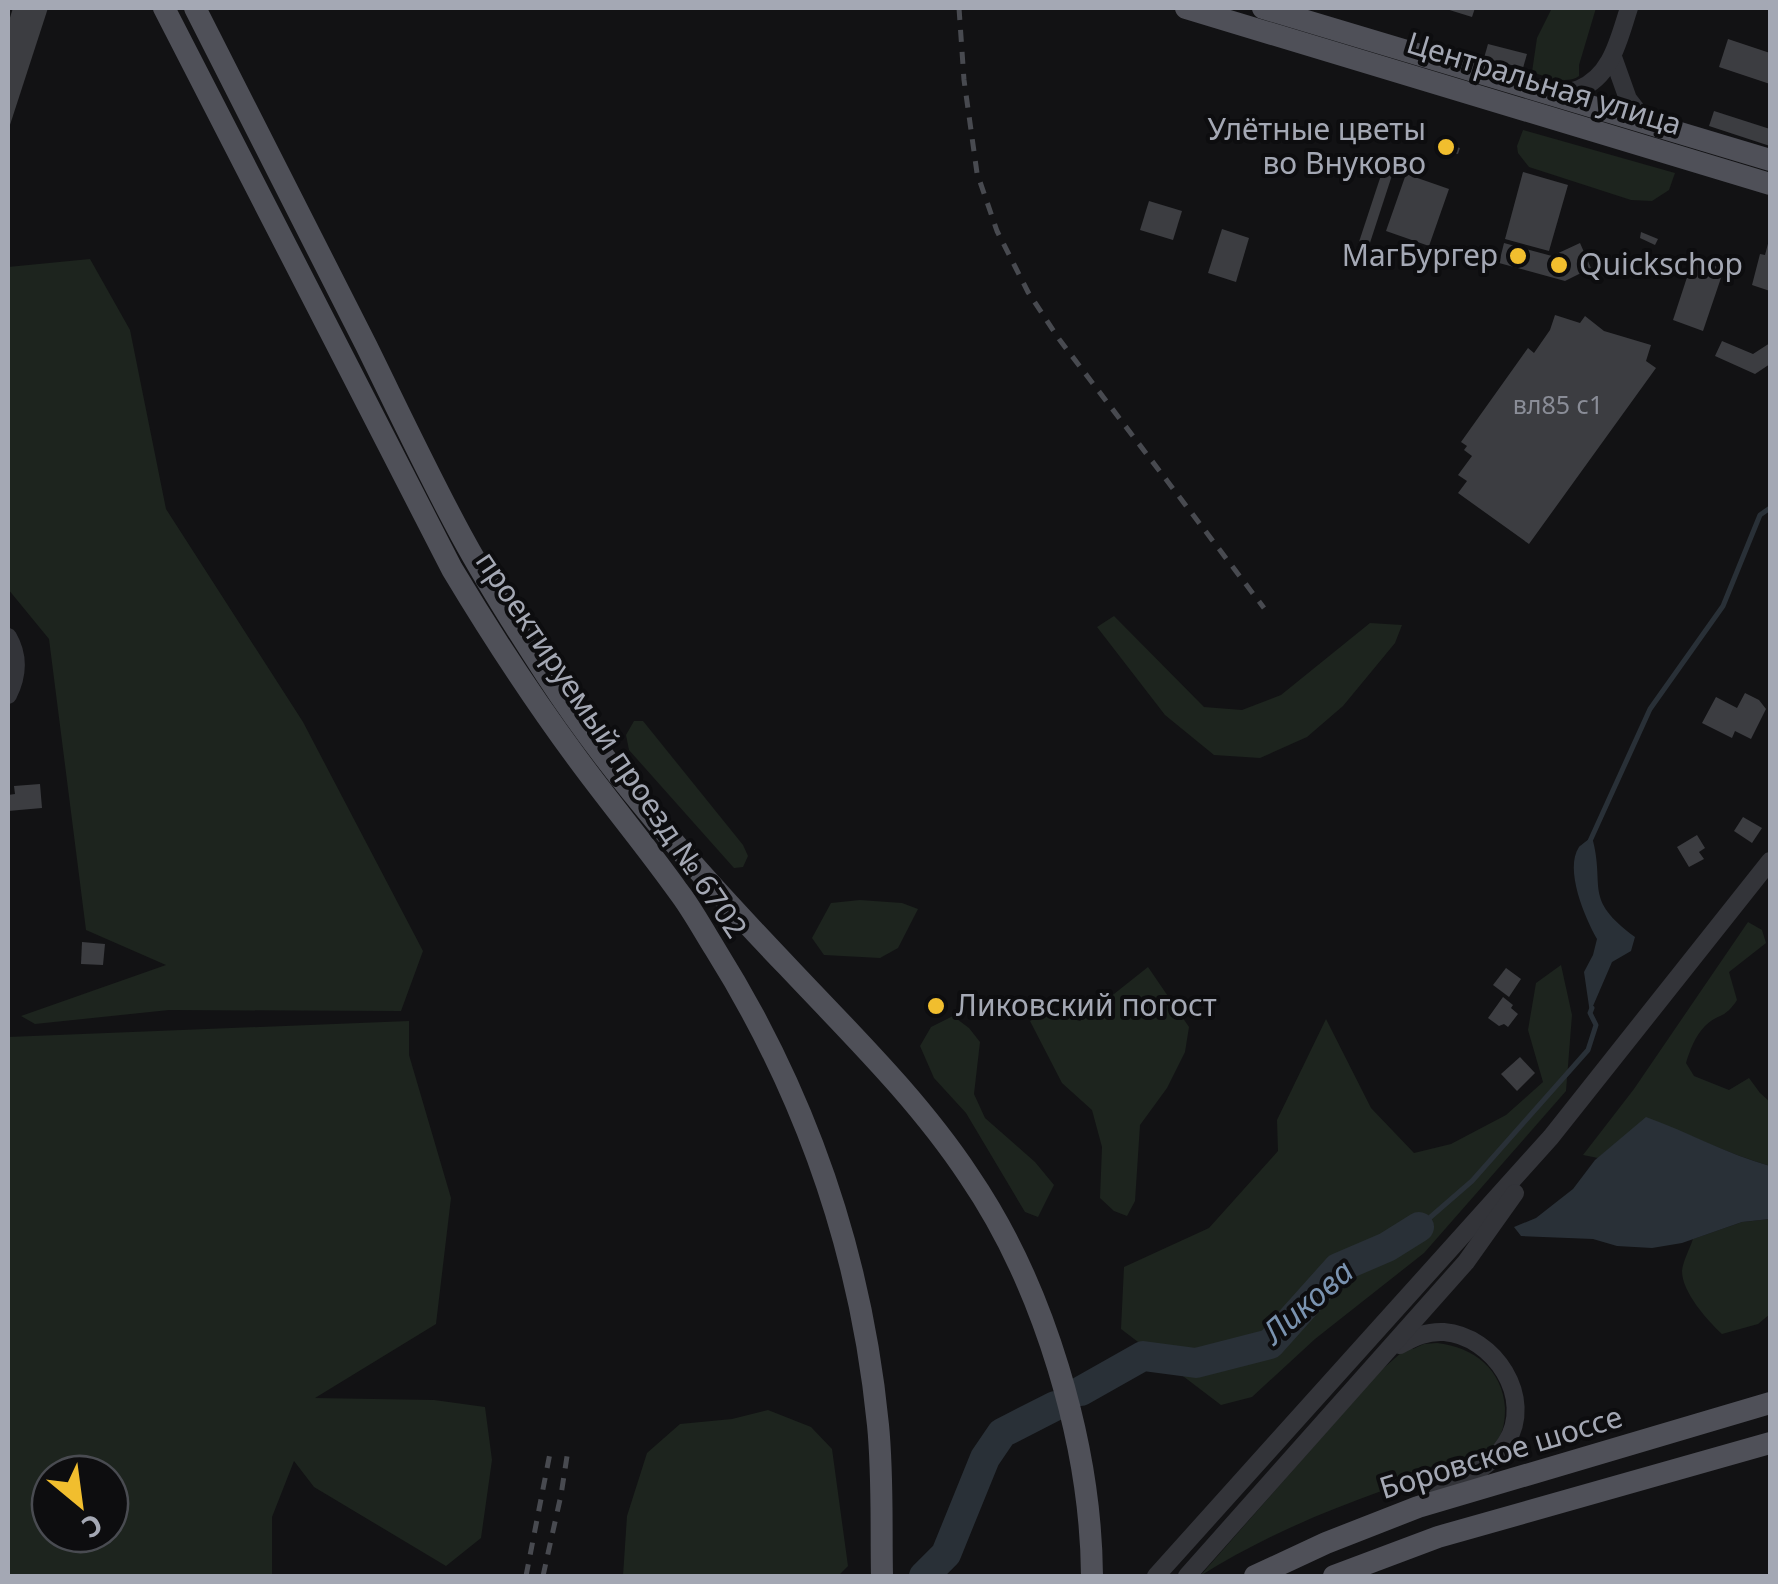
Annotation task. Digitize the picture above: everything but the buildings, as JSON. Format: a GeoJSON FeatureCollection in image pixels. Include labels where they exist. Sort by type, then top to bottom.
{"type":"FeatureCollection","features":[{"type":"Feature","properties":{"kind":"main road","name":"проектируемый проезд № 6702"},"geometry":{"type":"LineString","coordinates":[[164,8],[452,568],[536,701],[680,892],[776,1056],[820,1161],[851,1260],[878,1423],[882,1576]]}},
{"type":"Feature","properties":{"kind":"main road","name":"проектируемый проезд № 6702"},"geometry":{"type":"LineString","coordinates":[[195,8],[462,537],[546,675],[646,810],[904,1090],[972,1179],[999,1226],[1049,1342],[1070,1407],[1081,1458],[1092,1576]]}},
{"type":"Feature","properties":{"kind":"main road","name":"Центральная улица"},"geometry":{"type":"LineString","coordinates":[[1186,8],[1770,184]]}},
{"type":"Feature","properties":{"kind":"main road","name":"Центральная улица"},"geometry":{"type":"LineString","coordinates":[[1263,8],[1770,160]]}},
{"type":"Feature","properties":{"kind":"main road","name":"Боровское шоссе"},"geometry":{"type":"LineString","coordinates":[[1255,1576],[1418,1507],[1770,1403]]}},
{"type":"Feature","properties":{"kind":"main road","name":"Боровское шоссе"},"geometry":{"type":"LineString","coordinates":[[1334,1576],[1438,1536],[1770,1443]]}},
{"type":"Feature","properties":{"kind":"street"},"geometry":{"type":"LineString","coordinates":[[1554,95],[1580,89],[1598,77],[1613,56],[1629,8]]}},
{"type":"Feature","properties":{"kind":"street"},"geometry":{"type":"LineString","coordinates":[[1613,56],[1628,99],[1646,122]]}},
{"type":"Feature","properties":{"kind":"street"},"geometry":{"type":"LineString","coordinates":[[8,636],[17,668],[8,695]]}},
{"type":"Feature","properties":{"kind":"street"},"geometry":{"type":"LineString","coordinates":[[1156,1576],[1551,1138],[1770,861]]}},
{"type":"Feature","properties":{"kind":"street"},"geometry":{"type":"LineString","coordinates":[[1188,1576],[1466,1262],[1551,1138]]}},
{"type":"Feature","properties":{"kind":"street"},"geometry":{"type":"LineString","coordinates":[[1342,1401],[1398,1347],[1423,1333],[1464,1337],[1501,1366],[1514,1401],[1510,1438],[1477,1471],[1418,1507]]}},
{"type":"Feature","properties":{"kind":"shaded area"},"geometry":{"type":"Polygon","coordinates":[[[1552,8],[1596,8],[1579,76],[1574,79],[1532,72],[1537,38],[1552,8]]]}},
{"type":"Feature","properties":{"kind":"shaded area"},"geometry":{"type":"Polygon","coordinates":[[[1523,130],[1675,173],[1669,190],[1652,201],[1631,200],[1529,167],[1518,153],[1523,130]]]}},
{"type":"Feature","properties":{"kind":"shaded area"},"geometry":{"type":"Polygon","coordinates":[[[90,259],[130,330],[166,509],[303,722],[423,951],[401,1011],[169,1010],[35,1024],[21,1016],[166,965],[86,930],[49,639],[8,589],[8,267],[90,259]]]}},
{"type":"Feature","properties":{"kind":"shaded area"},"geometry":{"type":"Polygon","coordinates":[[[1114,616],[1204,707],[1242,710],[1281,695],[1370,623],[1402,625],[1395,643],[1343,706],[1307,737],[1260,758],[1214,755],[1165,715],[1097,627],[1114,616]]]}},
{"type":"Feature","properties":{"kind":"shaded area"},"geometry":{"type":"Polygon","coordinates":[[[634,721],[643,721],[743,845],[748,856],[743,867],[734,868],[629,750],[626,735],[634,721]]]}},
{"type":"Feature","properties":{"kind":"shaded area"},"geometry":{"type":"Polygon","coordinates":[[[1592,837],[1602,902],[1635,937],[1631,951],[1612,962],[1590,1013],[1584,972],[1597,939],[1582,906],[1574,868],[1579,847],[1592,837]]]}},
{"type":"Feature","properties":{"kind":"shaded area"},"geometry":{"type":"Polygon","coordinates":[[[831,903],[902,903],[918,909],[898,948],[880,958],[824,955],[812,938],[831,903]]]}},
{"type":"Feature","properties":{"kind":"shaded area"},"geometry":{"type":"Polygon","coordinates":[[[1748,922],[1762,930],[1766,943],[1729,972],[1737,1000],[1701,1030],[1686,1063],[1694,1076],[1729,1090],[1749,1078],[1770,1102],[1770,1166],[1646,1118],[1598,1158],[1583,1155],[1634,1089],[1748,922]]]}},
{"type":"Feature","properties":{"kind":"shaded area"},"geometry":{"type":"Polygon","coordinates":[[[1561,965],[1572,1015],[1566,1091],[1424,1253],[1315,1339],[1252,1397],[1221,1405],[1121,1329],[1124,1267],[1209,1228],[1278,1151],[1277,1120],[1326,1019],[1371,1108],[1414,1153],[1451,1144],[1506,1115],[1543,1082],[1528,1030],[1536,983],[1561,965]]]}},
{"type":"Feature","properties":{"kind":"shaded area"},"geometry":{"type":"Polygon","coordinates":[[[1148,967],[1189,1027],[1185,1052],[1167,1088],[1140,1125],[1135,1201],[1127,1216],[1114,1211],[1100,1198],[1102,1147],[1092,1110],[1062,1083],[1030,1021],[1048,1011],[1080,1021],[1148,967]]]}},
{"type":"Feature","properties":{"kind":"shaded area"},"geometry":{"type":"Polygon","coordinates":[[[953,1016],[980,1042],[974,1094],[985,1118],[1035,1162],[1054,1185],[1038,1217],[1025,1212],[966,1113],[934,1078],[920,1046],[931,1027],[953,1016]]]}},
{"type":"Feature","properties":{"kind":"shaded area"},"geometry":{"type":"Polygon","coordinates":[[[409,1021],[409,1055],[451,1198],[436,1324],[315,1398],[434,1400],[485,1407],[492,1460],[481,1538],[446,1566],[314,1487],[294,1461],[272,1517],[272,1576],[8,1576],[8,1037],[409,1021]]]}},
{"type":"Feature","properties":{"kind":"shaded area"},"geometry":{"type":"Polygon","coordinates":[[[1646,1117],[1770,1166],[1770,1219],[1742,1222],[1682,1243],[1652,1248],[1617,1246],[1593,1239],[1521,1236],[1514,1227],[1536,1218],[1573,1189],[1595,1160],[1646,1117]]]}},
{"type":"Feature","properties":{"kind":"shaded area"},"geometry":{"type":"Polygon","coordinates":[[[1770,1219],[1770,1314],[1758,1324],[1722,1334],[1696,1305],[1683,1279],[1693,1239],[1742,1222],[1770,1219]]]}},
{"type":"Feature","properties":{"kind":"shaded area"},"geometry":{"type":"Polygon","coordinates":[[[1437,1343],[1474,1355],[1499,1382],[1504,1420],[1500,1436],[1489,1451],[1469,1466],[1466,1463],[1397,1486],[1296,1525],[1200,1576],[1379,1372],[1409,1346],[1413,1349],[1437,1343]]]}},
{"type":"Feature","properties":{"kind":"shaded area"},"geometry":{"type":"Polygon","coordinates":[[[768,1410],[811,1427],[832,1449],[848,1566],[838,1576],[623,1576],[627,1516],[647,1453],[680,1424],[732,1419],[768,1410]]]}},
{"type":"Feature","properties":{"kind":"waterway"},"geometry":{"type":"LineString","coordinates":[[1590,841],[1650,709],[1723,606],[1760,515],[1770,508]]}},
{"type":"Feature","properties":{"kind":"waterway"},"geometry":{"type":"LineString","coordinates":[[1419,1227],[1472,1181],[1588,1050],[1596,1025],[1590,1013],[1592,1008]]}},
{"type":"Feature","properties":{"kind":"waterway","name":"Ликова"},"geometry":{"type":"LineString","coordinates":[[1081,1391],[1143,1356],[1196,1363],[1270,1344],[1338,1268],[1387,1247],[1419,1227]]}},
{"type":"Feature","properties":{"kind":"waterway","name":"Ликова"},"geometry":{"type":"LineString","coordinates":[[924,1576],[946,1554],[985,1458],[1002,1433],[1055,1406]]}},
{"type":"Feature","properties":{"kind":"railway"},"geometry":{"type":"LineString","coordinates":[[959,8],[977,173],[997,231],[1028,292],[1059,339],[1264,608]]}},
{"type":"Feature","properties":{"kind":"railway"},"geometry":{"type":"LineString","coordinates":[[526,1576],[551,1448]]}},
{"type":"Feature","properties":{"kind":"railway"},"geometry":{"type":"LineString","coordinates":[[543,1576],[568,1450]]}},
{"type":"Feature","properties":{"kind":"place","name":"Улётные цветы во Внуково"},"geometry":{"type":"Point","coordinates":[1446,147]}},
{"type":"Feature","properties":{"kind":"place","name":"МагБургер"},"geometry":{"type":"Point","coordinates":[1518,256]}},
{"type":"Feature","properties":{"kind":"place","name":"Quickschop"},"geometry":{"type":"Point","coordinates":[1559,265]}},
{"type":"Feature","properties":{"kind":"place","name":"Ликовский погост"},"geometry":{"type":"Point","coordinates":[936,1006]}}]}
